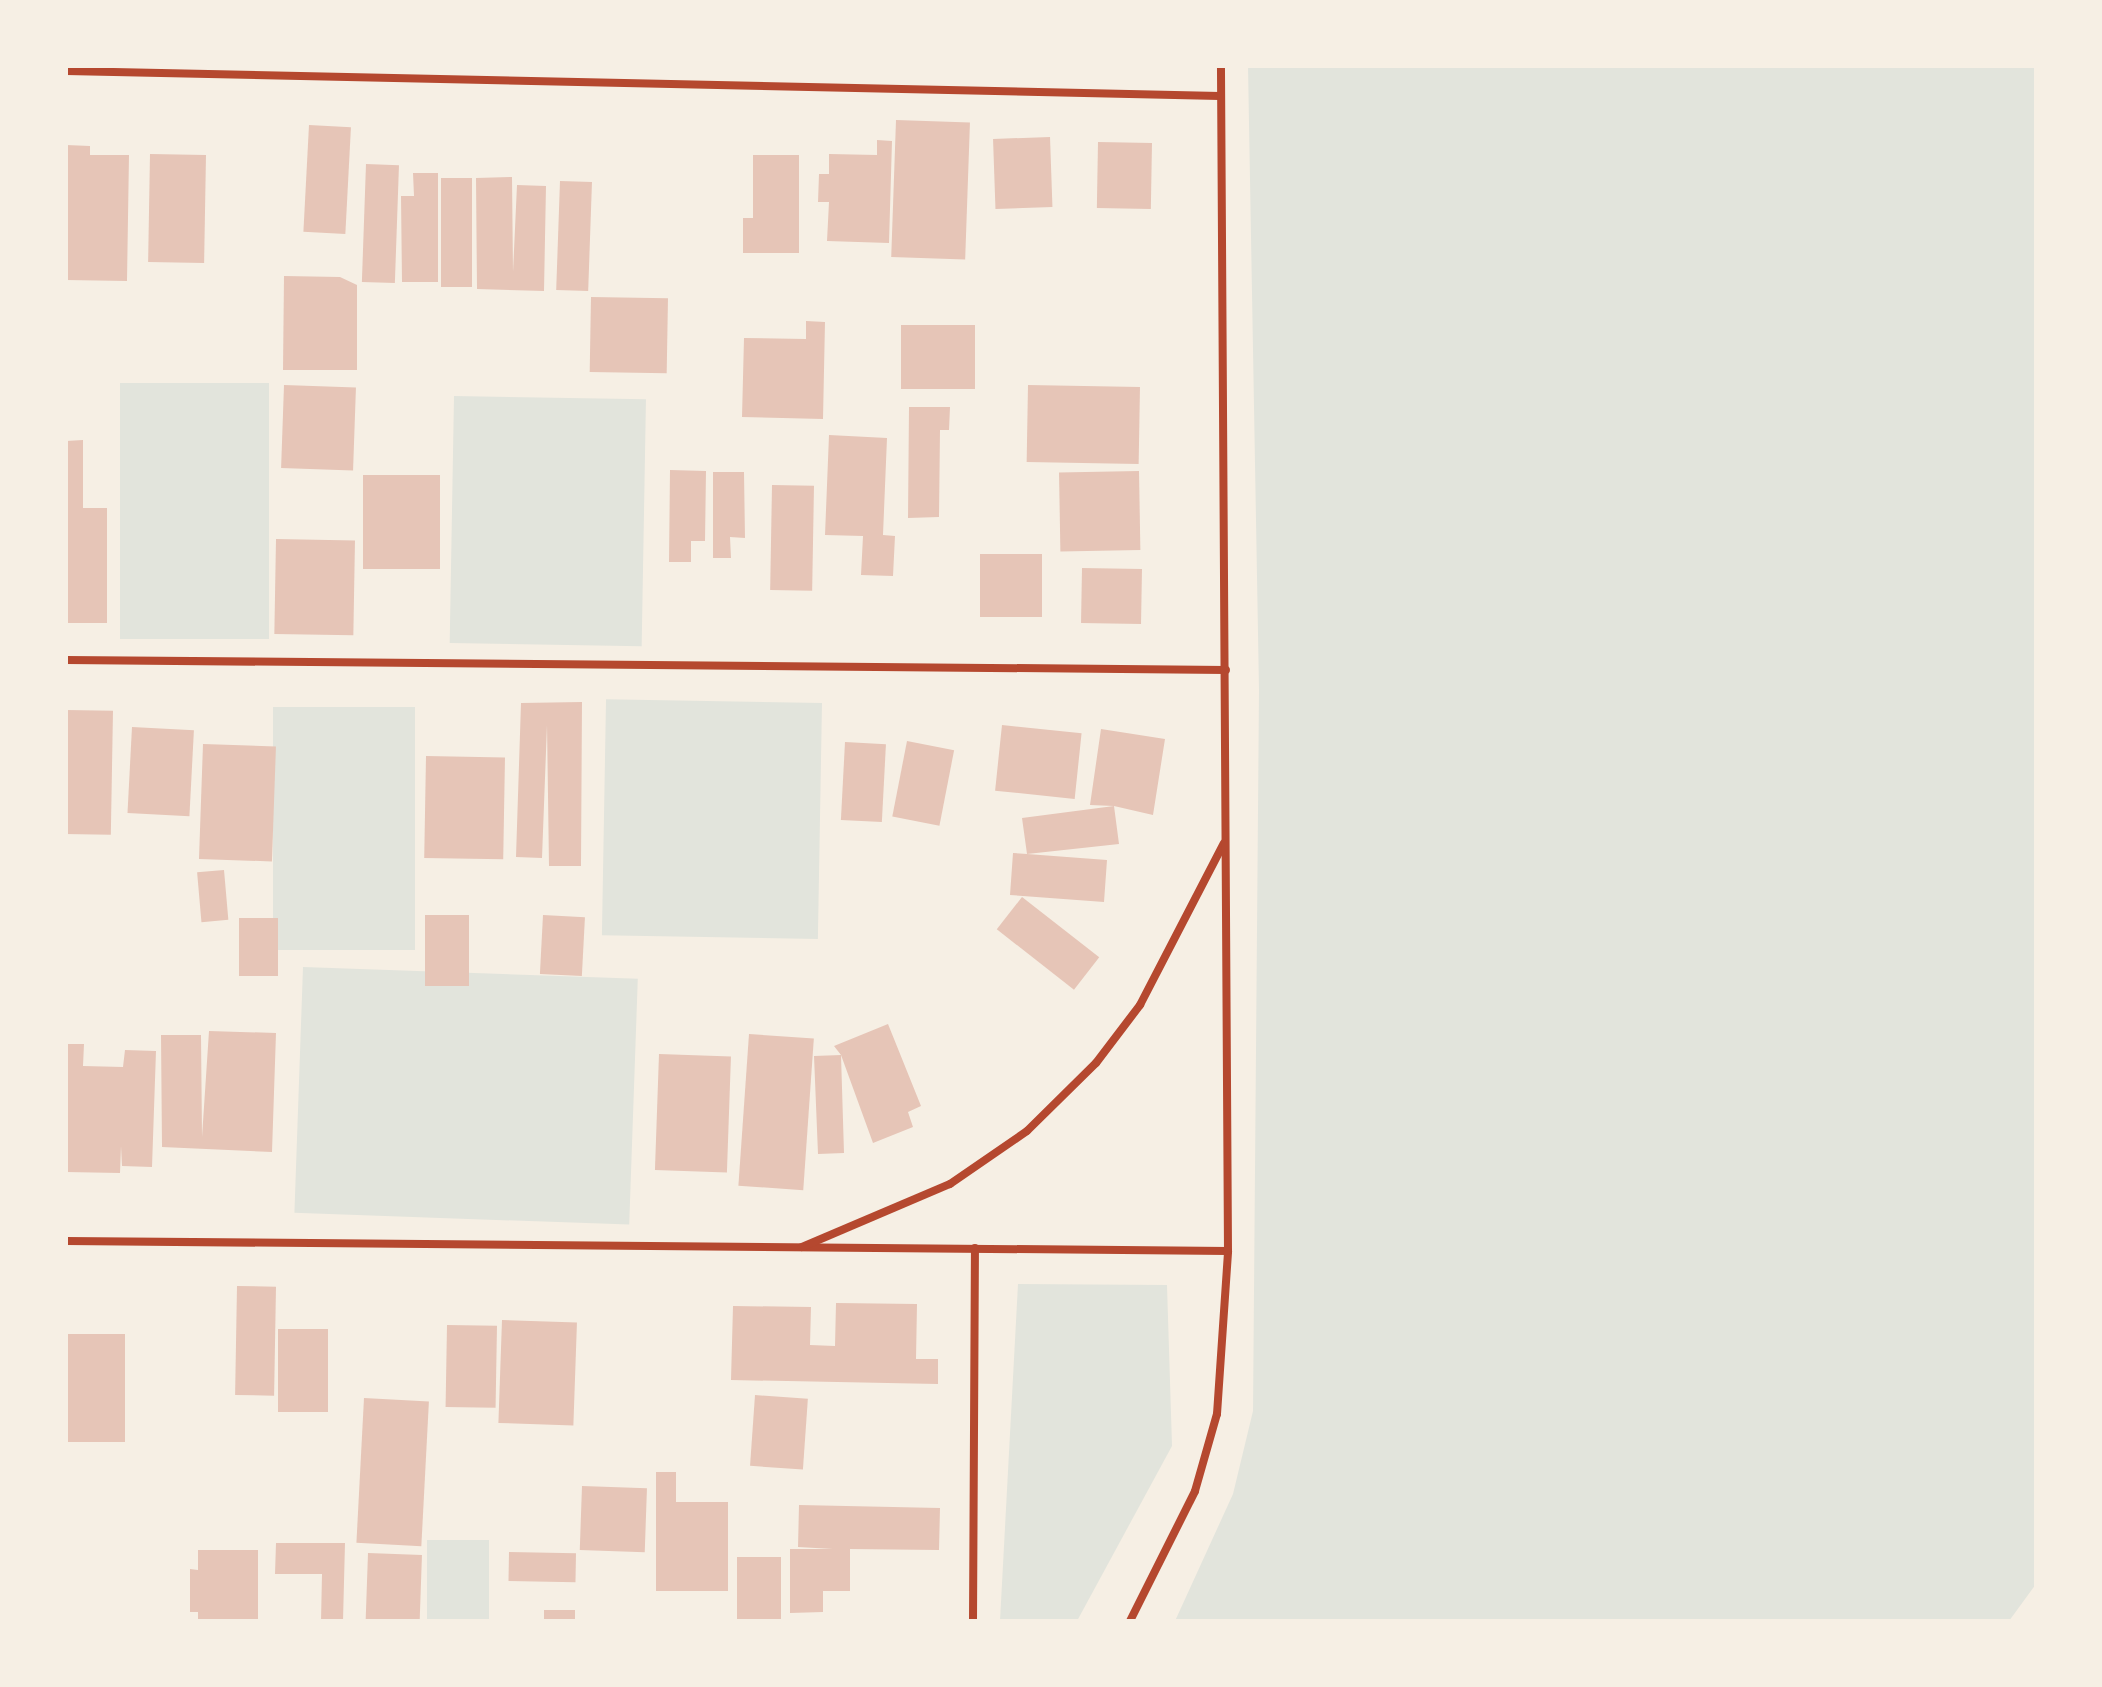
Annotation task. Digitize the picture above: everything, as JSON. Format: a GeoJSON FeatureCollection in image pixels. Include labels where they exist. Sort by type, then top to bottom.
{"type":"FeatureCollection","features":[{"type":"Feature","properties":{"kind":"street"},"geometry":{"type":"LineString","coordinates":[[507,66],[507,78]]}},
{"type":"Feature","properties":{"kind":"street"},"geometry":{"type":"LineString","coordinates":[[1130,1621],[1195,1491],[1217,1414],[1228,1251],[1221,66]]}},
{"type":"Feature","properties":{"kind":"street"},"geometry":{"type":"LineString","coordinates":[[66,71],[157,70],[1220,96]]}},
{"type":"Feature","properties":{"kind":"street"},"geometry":{"type":"LineString","coordinates":[[66,660],[1226,670]]}},
{"type":"Feature","properties":{"kind":"street"},"geometry":{"type":"LineString","coordinates":[[798,1249],[950,1184],[1027,1131],[1096,1063],[1140,1005],[1226,840]]}},
{"type":"Feature","properties":{"kind":"street"},"geometry":{"type":"LineString","coordinates":[[66,1241],[1228,1251]]}},
{"type":"Feature","properties":{"kind":"street"},"geometry":{"type":"LineString","coordinates":[[973,1621],[975,1248]]}},
{"type":"Feature","properties":{"kind":"shaded area"},"geometry":{"type":"Polygon","coordinates":[[[1248,66],[2036,66],[2036,1584],[2009,1621],[1175,1621],[1233,1494],[1253,1411],[1259,690],[1248,66]]]}},
{"type":"Feature","properties":{"kind":"shaded area"},"geometry":{"type":"Polygon","coordinates":[[[120,383],[269,383],[269,639],[120,639],[120,383]]]}},
{"type":"Feature","properties":{"kind":"shaded area"},"geometry":{"type":"Polygon","coordinates":[[[454,396],[646,399],[642,646],[450,643],[454,396]]]}},
{"type":"Feature","properties":{"kind":"shaded area"},"geometry":{"type":"Polygon","coordinates":[[[606,699],[822,703],[818,939],[602,935],[606,699]]]}},
{"type":"Feature","properties":{"kind":"shaded area"},"geometry":{"type":"Polygon","coordinates":[[[273,707],[415,707],[415,950],[273,950],[273,707]]]}},
{"type":"Feature","properties":{"kind":"shaded area"},"geometry":{"type":"Polygon","coordinates":[[[303,967],[638,979],[629,1225],[294,1213],[303,967]]]}},
{"type":"Feature","properties":{"kind":"shaded area"},"geometry":{"type":"Polygon","coordinates":[[[1018,1284],[1167,1285],[1172,1446],[1077,1621],[1000,1621],[1018,1284]]]}},
{"type":"Feature","properties":{"kind":"shaded area"},"geometry":{"type":"Polygon","coordinates":[[[427,1540],[489,1540],[489,1621],[427,1621],[427,1540]]]}},
{"type":"Feature","properties":{"kind":"building"},"geometry":{"type":"Polygon","coordinates":[[[896,120],[970,123],[965,259],[891,257],[896,120]]]}},
{"type":"Feature","properties":{"kind":"building"},"geometry":{"type":"Polygon","coordinates":[[[309,125],[351,127],[345,234],[303,232],[309,125]]]}},
{"type":"Feature","properties":{"kind":"building"},"geometry":{"type":"Polygon","coordinates":[[[1050,137],[1052,207],[995,209],[993,139],[1050,137]]]}},
{"type":"Feature","properties":{"kind":"building"},"geometry":{"type":"Polygon","coordinates":[[[877,140],[892,141],[889,243],[827,241],[829,202],[818,202],[819,174],[829,174],[829,154],[877,155],[877,140]]]}},
{"type":"Feature","properties":{"kind":"building"},"geometry":{"type":"Polygon","coordinates":[[[1098,142],[1152,143],[1151,209],[1097,208],[1098,142]]]}},
{"type":"Feature","properties":{"kind":"building"},"geometry":{"type":"Polygon","coordinates":[[[66,145],[90,146],[90,155],[129,155],[127,281],[66,280],[66,145]]]}},
{"type":"Feature","properties":{"kind":"building"},"geometry":{"type":"Polygon","coordinates":[[[150,154],[206,155],[204,263],[148,262],[150,154]]]}},
{"type":"Feature","properties":{"kind":"building"},"geometry":{"type":"Polygon","coordinates":[[[753,155],[799,155],[799,253],[743,253],[743,218],[753,218],[753,155]]]}},
{"type":"Feature","properties":{"kind":"building"},"geometry":{"type":"Polygon","coordinates":[[[366,164],[399,165],[395,283],[362,282],[366,164]]]}},
{"type":"Feature","properties":{"kind":"building"},"geometry":{"type":"Polygon","coordinates":[[[413,173],[438,173],[438,282],[402,282],[401,196],[414,196],[413,173]]]}},
{"type":"Feature","properties":{"kind":"building"},"geometry":{"type":"Polygon","coordinates":[[[512,177],[513,272],[517,185],[546,186],[544,291],[477,289],[476,178],[512,177]]]}},
{"type":"Feature","properties":{"kind":"building"},"geometry":{"type":"Polygon","coordinates":[[[441,178],[472,178],[472,287],[441,287],[441,178]]]}},
{"type":"Feature","properties":{"kind":"building"},"geometry":{"type":"Polygon","coordinates":[[[560,181],[592,182],[588,291],[556,290],[560,181]]]}},
{"type":"Feature","properties":{"kind":"building"},"geometry":{"type":"Polygon","coordinates":[[[284,276],[340,277],[357,285],[357,370],[283,370],[284,276]]]}},
{"type":"Feature","properties":{"kind":"building"},"geometry":{"type":"Polygon","coordinates":[[[591,297],[668,298],[667,373],[590,372],[591,297]]]}},
{"type":"Feature","properties":{"kind":"building"},"geometry":{"type":"Polygon","coordinates":[[[806,321],[825,322],[823,419],[742,417],[744,338],[806,339],[806,321]]]}},
{"type":"Feature","properties":{"kind":"building"},"geometry":{"type":"Polygon","coordinates":[[[901,325],[975,325],[975,389],[901,389],[901,325]]]}},
{"type":"Feature","properties":{"kind":"building"},"geometry":{"type":"Polygon","coordinates":[[[284,385],[356,388],[353,470],[281,468],[284,385]]]}},
{"type":"Feature","properties":{"kind":"building"},"geometry":{"type":"Polygon","coordinates":[[[1028,385],[1140,387],[1139,464],[1027,462],[1028,385]]]}},
{"type":"Feature","properties":{"kind":"building"},"geometry":{"type":"Polygon","coordinates":[[[909,407],[950,407],[949,430],[940,430],[939,517],[908,518],[909,407]]]}},
{"type":"Feature","properties":{"kind":"building"},"geometry":{"type":"Polygon","coordinates":[[[829,435],[887,438],[883,535],[895,536],[893,576],[861,575],[863,536],[825,535],[829,435]]]}},
{"type":"Feature","properties":{"kind":"building"},"geometry":{"type":"Polygon","coordinates":[[[83,440],[83,508],[107,508],[107,623],[66,623],[66,441],[83,440]]]}},
{"type":"Feature","properties":{"kind":"building"},"geometry":{"type":"Polygon","coordinates":[[[670,470],[706,471],[705,541],[691,541],[691,562],[669,562],[670,470]]]}},
{"type":"Feature","properties":{"kind":"building"},"geometry":{"type":"Polygon","coordinates":[[[1139,471],[1140,550],[1060,551],[1059,472],[1139,471]]]}},
{"type":"Feature","properties":{"kind":"building"},"geometry":{"type":"Polygon","coordinates":[[[713,472],[744,472],[745,538],[730,537],[731,558],[713,558],[713,472]]]}},
{"type":"Feature","properties":{"kind":"building"},"geometry":{"type":"Polygon","coordinates":[[[363,475],[440,475],[440,569],[363,569],[363,475]]]}},
{"type":"Feature","properties":{"kind":"building"},"geometry":{"type":"Polygon","coordinates":[[[772,485],[814,486],[812,591],[770,590],[772,485]]]}},
{"type":"Feature","properties":{"kind":"building"},"geometry":{"type":"Polygon","coordinates":[[[276,539],[355,540],[353,635],[274,634],[276,539]]]}},
{"type":"Feature","properties":{"kind":"building"},"geometry":{"type":"Polygon","coordinates":[[[980,554],[1042,554],[1042,617],[980,617],[980,554]]]}},
{"type":"Feature","properties":{"kind":"building"},"geometry":{"type":"Polygon","coordinates":[[[1082,568],[1142,569],[1141,624],[1081,623],[1082,568]]]}},
{"type":"Feature","properties":{"kind":"building"},"geometry":{"type":"Polygon","coordinates":[[[582,702],[581,866],[549,866],[547,725],[542,858],[516,857],[521,703],[582,702]]]}},
{"type":"Feature","properties":{"kind":"building"},"geometry":{"type":"Polygon","coordinates":[[[66,710],[113,711],[111,835],[66,834],[66,710]]]}},
{"type":"Feature","properties":{"kind":"building"},"geometry":{"type":"Polygon","coordinates":[[[1002,725],[1082,733],[1075,799],[995,791],[1002,725]]]}},
{"type":"Feature","properties":{"kind":"building"},"geometry":{"type":"Polygon","coordinates":[[[132,727],[194,730],[189,816],[127,813],[132,727]]]}},
{"type":"Feature","properties":{"kind":"building"},"geometry":{"type":"Polygon","coordinates":[[[1101,729],[1165,739],[1153,815],[1114,806],[1090,805],[1101,729]]]}},
{"type":"Feature","properties":{"kind":"building"},"geometry":{"type":"Polygon","coordinates":[[[907,741],[954,750],[939,826],[892,817],[907,741]]]}},
{"type":"Feature","properties":{"kind":"building"},"geometry":{"type":"Polygon","coordinates":[[[845,742],[886,744],[882,822],[841,820],[845,742]]]}},
{"type":"Feature","properties":{"kind":"building"},"geometry":{"type":"Polygon","coordinates":[[[203,744],[276,747],[272,861],[199,859],[203,744]]]}},
{"type":"Feature","properties":{"kind":"building"},"geometry":{"type":"Polygon","coordinates":[[[426,756],[505,757],[503,859],[424,858],[426,756]]]}},
{"type":"Feature","properties":{"kind":"building"},"geometry":{"type":"Polygon","coordinates":[[[1114,806],[1119,844],[1027,854],[1022,818],[1114,806]]]}},
{"type":"Feature","properties":{"kind":"building"},"geometry":{"type":"Polygon","coordinates":[[[1013,853],[1107,860],[1104,902],[1010,895],[1013,853]]]}},
{"type":"Feature","properties":{"kind":"building"},"geometry":{"type":"Polygon","coordinates":[[[224,870],[228,920],[201,922],[197,872],[224,870]]]}},
{"type":"Feature","properties":{"kind":"building"},"geometry":{"type":"Polygon","coordinates":[[[1022,897],[1099,957],[1074,990],[997,929],[1022,897]]]}},
{"type":"Feature","properties":{"kind":"building"},"geometry":{"type":"Polygon","coordinates":[[[425,915],[469,915],[469,986],[425,986],[425,915]]]}},
{"type":"Feature","properties":{"kind":"building"},"geometry":{"type":"Polygon","coordinates":[[[543,915],[585,917],[582,976],[540,974],[543,915]]]}},
{"type":"Feature","properties":{"kind":"building"},"geometry":{"type":"Polygon","coordinates":[[[239,918],[278,918],[278,976],[239,976],[239,918]]]}},
{"type":"Feature","properties":{"kind":"building"},"geometry":{"type":"Polygon","coordinates":[[[888,1024],[921,1106],[908,1112],[913,1127],[873,1143],[841,1055],[834,1046],[888,1024]]]}},
{"type":"Feature","properties":{"kind":"building"},"geometry":{"type":"Polygon","coordinates":[[[209,1031],[276,1033],[272,1152],[162,1147],[161,1035],[201,1035],[202,1137],[209,1031]]]}},
{"type":"Feature","properties":{"kind":"building"},"geometry":{"type":"Polygon","coordinates":[[[749,1034],[814,1039],[803,1190],[738,1186],[749,1034]]]}},
{"type":"Feature","properties":{"kind":"building"},"geometry":{"type":"Polygon","coordinates":[[[66,1044],[84,1044],[83,1066],[123,1067],[125,1050],[156,1051],[152,1167],[122,1166],[121,1146],[120,1173],[66,1172],[66,1044]]]}},
{"type":"Feature","properties":{"kind":"building"},"geometry":{"type":"Polygon","coordinates":[[[659,1054],[731,1057],[727,1172],[655,1170],[659,1054]]]}},
{"type":"Feature","properties":{"kind":"building"},"geometry":{"type":"Polygon","coordinates":[[[841,1055],[844,1153],[818,1154],[814,1056],[841,1055]]]}},
{"type":"Feature","properties":{"kind":"building"},"geometry":{"type":"Polygon","coordinates":[[[237,1286],[276,1287],[274,1396],[235,1395],[237,1286]]]}},
{"type":"Feature","properties":{"kind":"building"},"geometry":{"type":"Polygon","coordinates":[[[836,1303],[917,1304],[916,1359],[938,1359],[938,1384],[731,1380],[733,1306],[811,1307],[810,1345],[835,1346],[836,1303]]]}},
{"type":"Feature","properties":{"kind":"building"},"geometry":{"type":"Polygon","coordinates":[[[502,1320],[577,1323],[573,1426],[498,1423],[502,1320]]]}},
{"type":"Feature","properties":{"kind":"building"},"geometry":{"type":"Polygon","coordinates":[[[447,1325],[497,1326],[496,1408],[446,1407],[447,1325]]]}},
{"type":"Feature","properties":{"kind":"building"},"geometry":{"type":"Polygon","coordinates":[[[278,1329],[328,1329],[328,1412],[278,1412],[278,1329]]]}},
{"type":"Feature","properties":{"kind":"building"},"geometry":{"type":"Polygon","coordinates":[[[66,1334],[125,1334],[125,1442],[66,1442],[66,1334]]]}},
{"type":"Feature","properties":{"kind":"building"},"geometry":{"type":"Polygon","coordinates":[[[755,1395],[808,1399],[803,1470],[750,1466],[755,1395]]]}},
{"type":"Feature","properties":{"kind":"building"},"geometry":{"type":"Polygon","coordinates":[[[364,1398],[429,1401],[421,1546],[356,1543],[364,1398]]]}},
{"type":"Feature","properties":{"kind":"building"},"geometry":{"type":"Polygon","coordinates":[[[656,1472],[676,1472],[676,1502],[728,1502],[728,1591],[656,1591],[656,1472]]]}},
{"type":"Feature","properties":{"kind":"building"},"geometry":{"type":"Polygon","coordinates":[[[582,1486],[647,1488],[645,1552],[580,1550],[582,1486]]]}},
{"type":"Feature","properties":{"kind":"building"},"geometry":{"type":"Polygon","coordinates":[[[799,1505],[940,1508],[939,1550],[850,1549],[850,1591],[823,1591],[823,1612],[790,1613],[790,1549],[833,1549],[798,1547],[799,1505]]]}},
{"type":"Feature","properties":{"kind":"building"},"geometry":{"type":"Polygon","coordinates":[[[276,1543],[345,1543],[343,1621],[321,1621],[322,1574],[275,1574],[276,1543]]]}},
{"type":"Feature","properties":{"kind":"building"},"geometry":{"type":"Polygon","coordinates":[[[198,1550],[258,1550],[258,1621],[198,1621],[198,1612],[190,1612],[190,1569],[198,1570],[198,1550]]]}},
{"type":"Feature","properties":{"kind":"building"},"geometry":{"type":"Polygon","coordinates":[[[509,1552],[576,1553],[575,1582],[508,1581],[509,1552]]]}},
{"type":"Feature","properties":{"kind":"building"},"geometry":{"type":"Polygon","coordinates":[[[368,1553],[422,1555],[420,1621],[366,1621],[368,1553]]]}},
{"type":"Feature","properties":{"kind":"building"},"geometry":{"type":"Polygon","coordinates":[[[737,1557],[781,1557],[781,1621],[737,1621],[737,1557]]]}},
{"type":"Feature","properties":{"kind":"building"},"geometry":{"type":"Polygon","coordinates":[[[544,1610],[575,1610],[575,1621],[544,1621],[544,1610]]]}}]}
